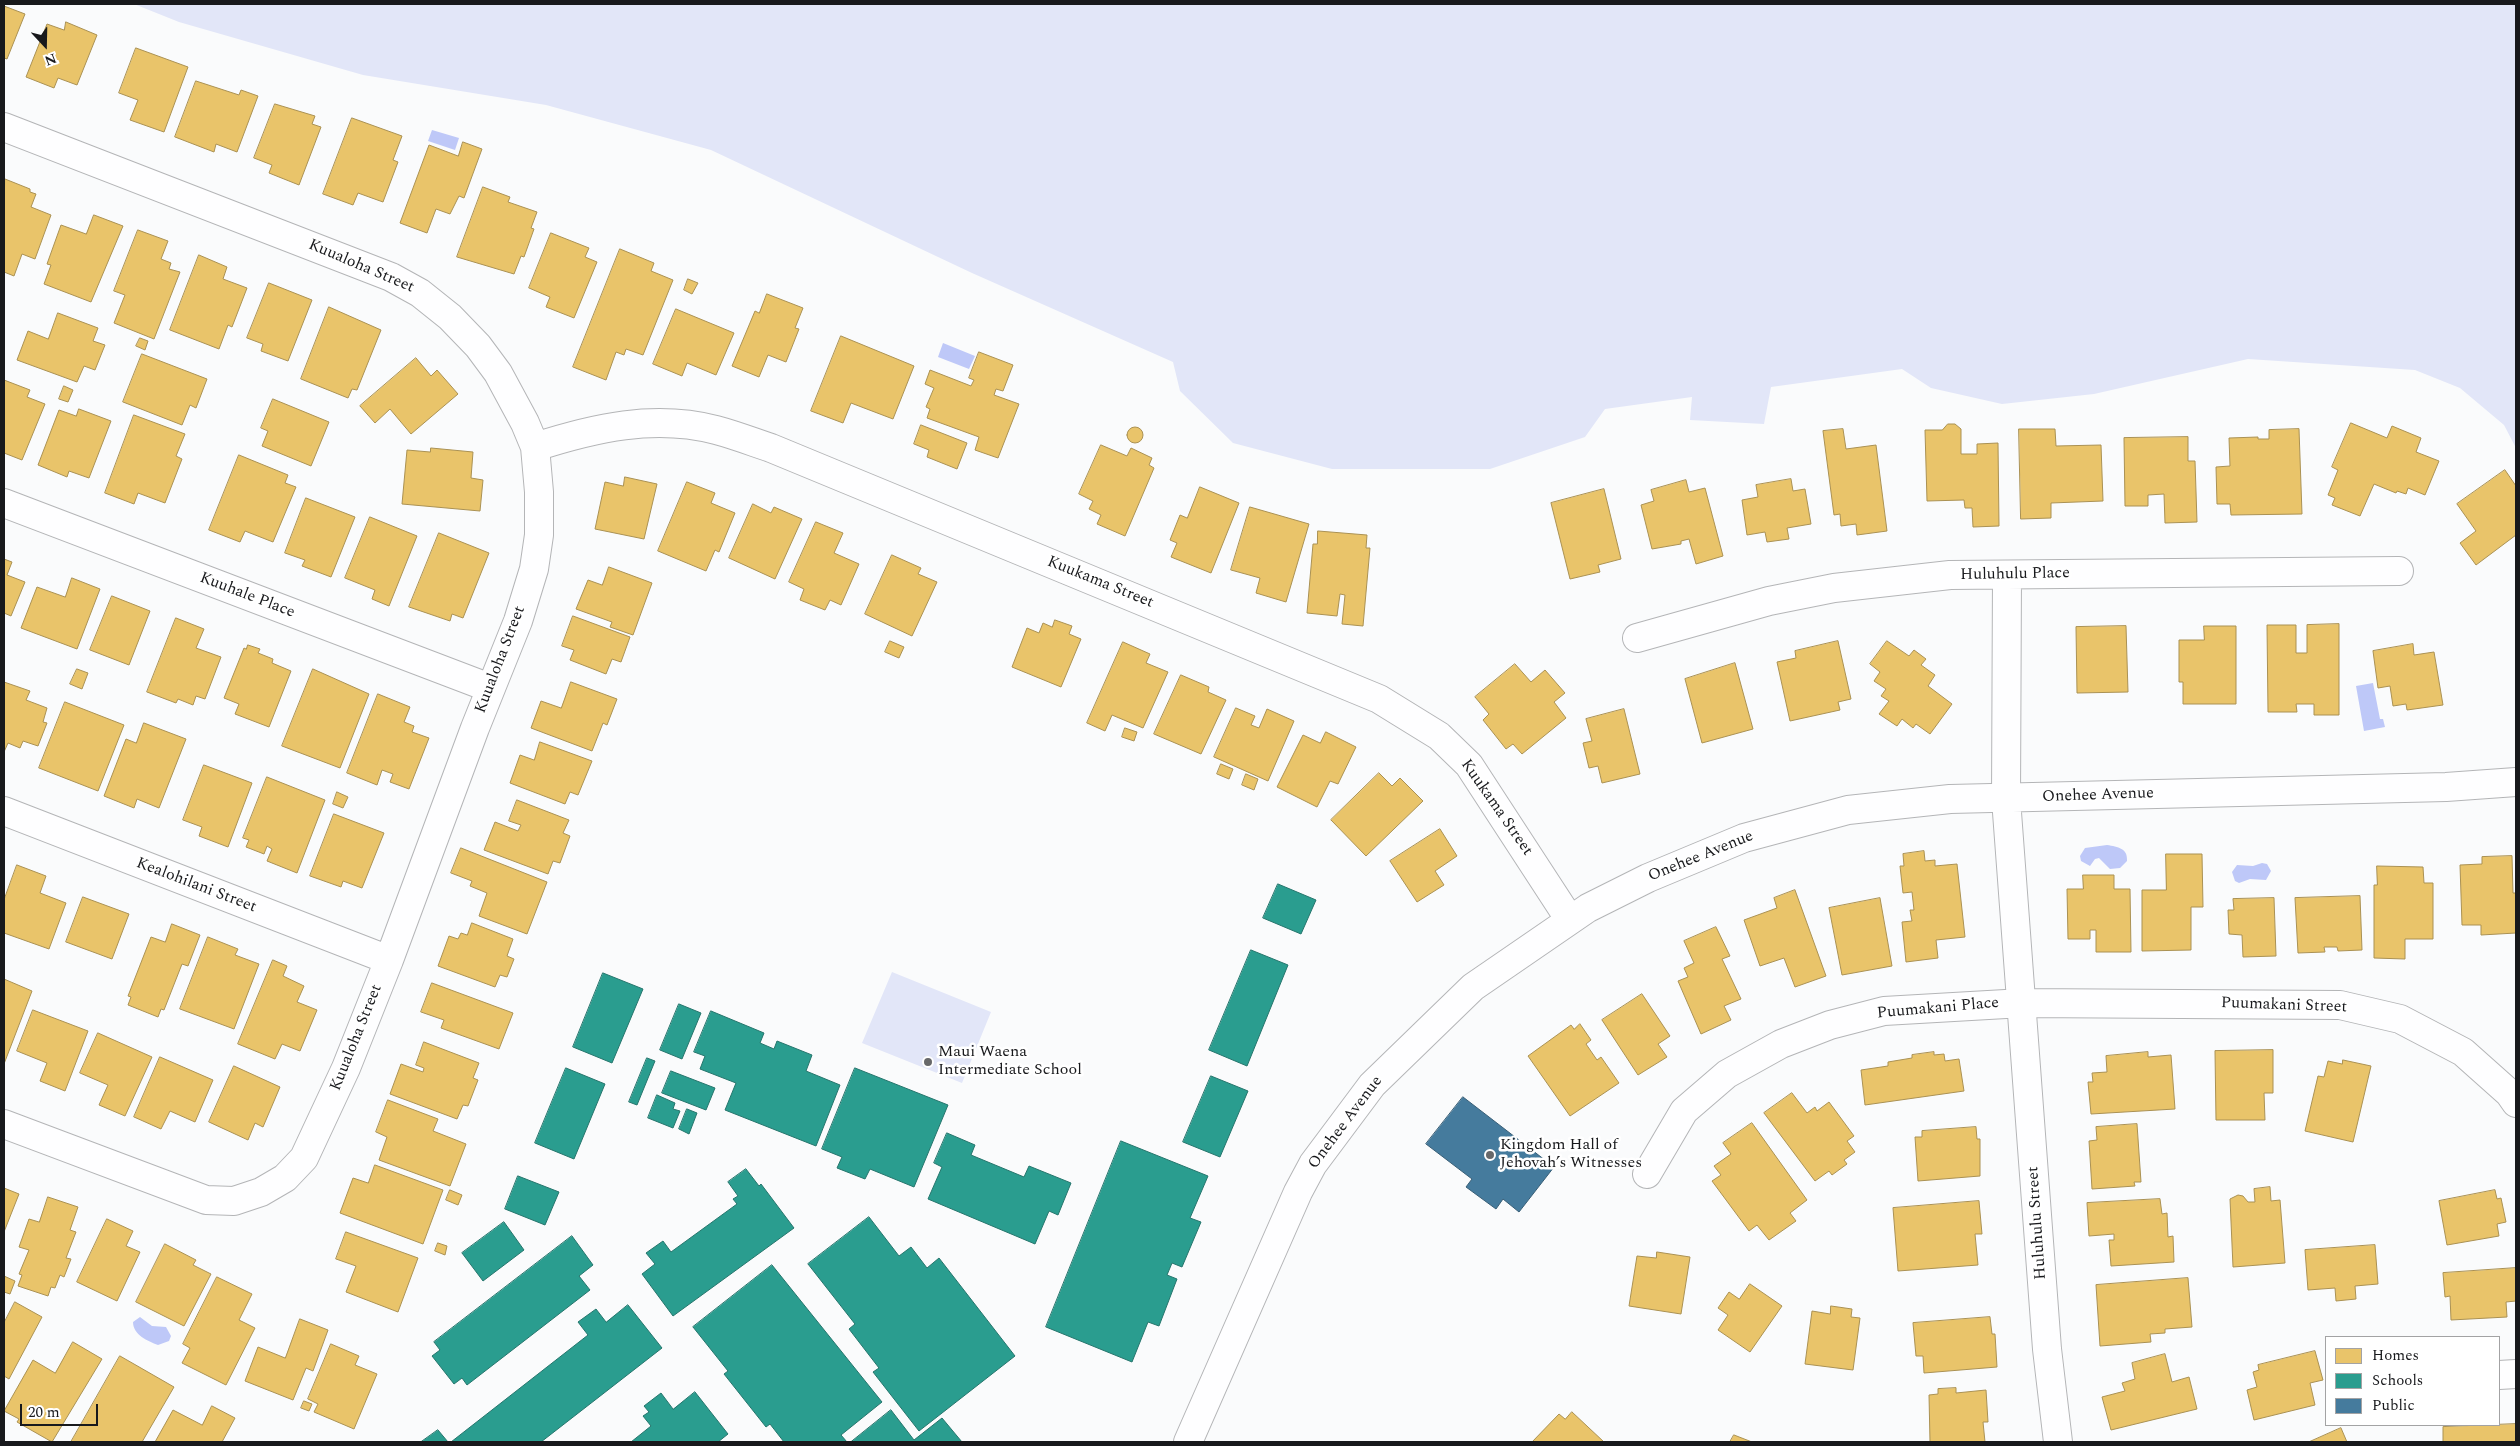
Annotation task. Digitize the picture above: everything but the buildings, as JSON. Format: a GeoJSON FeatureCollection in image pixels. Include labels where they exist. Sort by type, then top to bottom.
{"type":"FeatureCollection","features":[{"type":"Feature","properties":{"kind":"street","name":"Kuualoha Street"},"geometry":{"type":"LineString","coordinates":[[4,127],[374,270],[420,293],[450,317],[488,359],[498,373],[525,423],[535,447],[539,492],[539,535],[534,569],[518,621],[490,688],[389,960],[346,1068],[304,1158],[286,1178],[261,1192],[234,1200],[206,1200],[4,1124]]}},
{"type":"Feature","properties":{"kind":"street","name":"Kuukama Street"},"geometry":{"type":"LineString","coordinates":[[535,447],[586,432],[630,423],[669,423],[715,430],[771,448],[1379,699],[1439,736],[1469,765],[1570,920]]}},
{"type":"Feature","properties":{"kind":"street","name":"Kuuhale Place"},"geometry":{"type":"LineString","coordinates":[[4,504],[490,688]]}},
{"type":"Feature","properties":{"kind":"street","name":"Huluhulu Place"},"geometry":{"type":"LineString","coordinates":[[1637,638],[1769,601],[1834,588],[1950,575],[2399,571]]}},
{"type":"Feature","properties":{"kind":"street","name":"Huluhulu Street"},"geometry":{"type":"LineString","coordinates":[[2007,575],[2006,799],[2023,1003],[2047,1349],[2058,1442]]}},
{"type":"Feature","properties":{"kind":"street","name":"Onehee Avenue"},"geometry":{"type":"LineString","coordinates":[[1188,1442],[1292,1204],[1313,1164],[1372,1085],[1473,987],[1570,920],[1648,878],[1754,835],[1848,810],[1950,799],[2446,787],[2511,780]]}},
{"type":"Feature","properties":{"kind":"street","name":"Kealohilani Street"},"geometry":{"type":"LineString","coordinates":[[4,811],[389,960]]}},
{"type":"Feature","properties":{"kind":"street","name":"Puumakani Street"},"geometry":{"type":"LineString","coordinates":[[2023,1003],[2340,1005],[2400,1019],[2463,1052],[2509,1093],[2516,1103]]}},
{"type":"Feature","properties":{"kind":"street","name":"Puumakani Place"},"geometry":{"type":"LineString","coordinates":[[1646,1174],[1684,1111],[1727,1074],[1781,1044],[1830,1025],[1884,1011],[2023,1003]]}},
{"type":"Feature","properties":{"kind":"street"},"geometry":{"type":"LineString","coordinates":[[2500,1375],[2516,1374]]}},
{"type":"Feature","properties":{"kind":"shaded area"},"geometry":{"type":"Polygon","coordinates":[[[134,4],[2516,4],[2516,448],[2504,425],[2460,388],[2415,370],[2248,359],[2094,394],[2002,404],[1931,388],[1902,369],[1771,387],[1764,424],[1690,420],[1692,397],[1605,409],[1585,437],[1490,469],[1332,469],[1233,443],[1180,391],[1173,362],[972,273],[711,150],[546,105],[363,75],[179,22],[134,4]]]}},
{"type":"Feature","properties":{"kind":"shaded area"},"geometry":{"type":"Polygon","coordinates":[[[892,972],[991,1012],[962,1083],[862,1043],[892,972]]]}},
{"type":"Feature","properties":{"kind":"water"},"geometry":{"type":"Polygon","coordinates":[[[432,130],[459,138],[455,150],[428,141],[432,130]]]}},
{"type":"Feature","properties":{"kind":"water"},"geometry":{"type":"Polygon","coordinates":[[[943,343],[975,356],[969,369],[938,357],[943,343]]]}},
{"type":"Feature","properties":{"kind":"water"},"geometry":{"type":"Polygon","coordinates":[[[2373,683],[2380,719],[2383,719],[2385,727],[2364,731],[2356,686],[2373,683]]]}},
{"type":"Feature","properties":{"kind":"water"},"geometry":{"type":"Polygon","coordinates":[[[2107,845],[2118,848],[2126,853],[2127,861],[2120,868],[2110,869],[2099,858],[2095,859],[2090,866],[2081,861],[2080,856],[2085,848],[2107,845]]]}},
{"type":"Feature","properties":{"kind":"water"},"geometry":{"type":"Polygon","coordinates":[[[2262,863],[2267,864],[2271,871],[2266,880],[2250,879],[2239,883],[2235,881],[2232,872],[2237,865],[2253,866],[2262,863]]]}},
{"type":"Feature","properties":{"kind":"water"},"geometry":{"type":"Polygon","coordinates":[[[140,1317],[152,1326],[166,1327],[171,1336],[169,1341],[158,1345],[138,1334],[133,1322],[140,1317]]]}},
{"type":"Feature","properties":{"kind":"place","name":"Maui Waena Intermediate School"},"geometry":{"type":"Point","coordinates":[928,1062]}},
{"type":"Feature","properties":{"kind":"place","name":"Kingdom Hall of Jehovah’s Witnesses"},"geometry":{"type":"Point","coordinates":[1490,1155]}}]}
